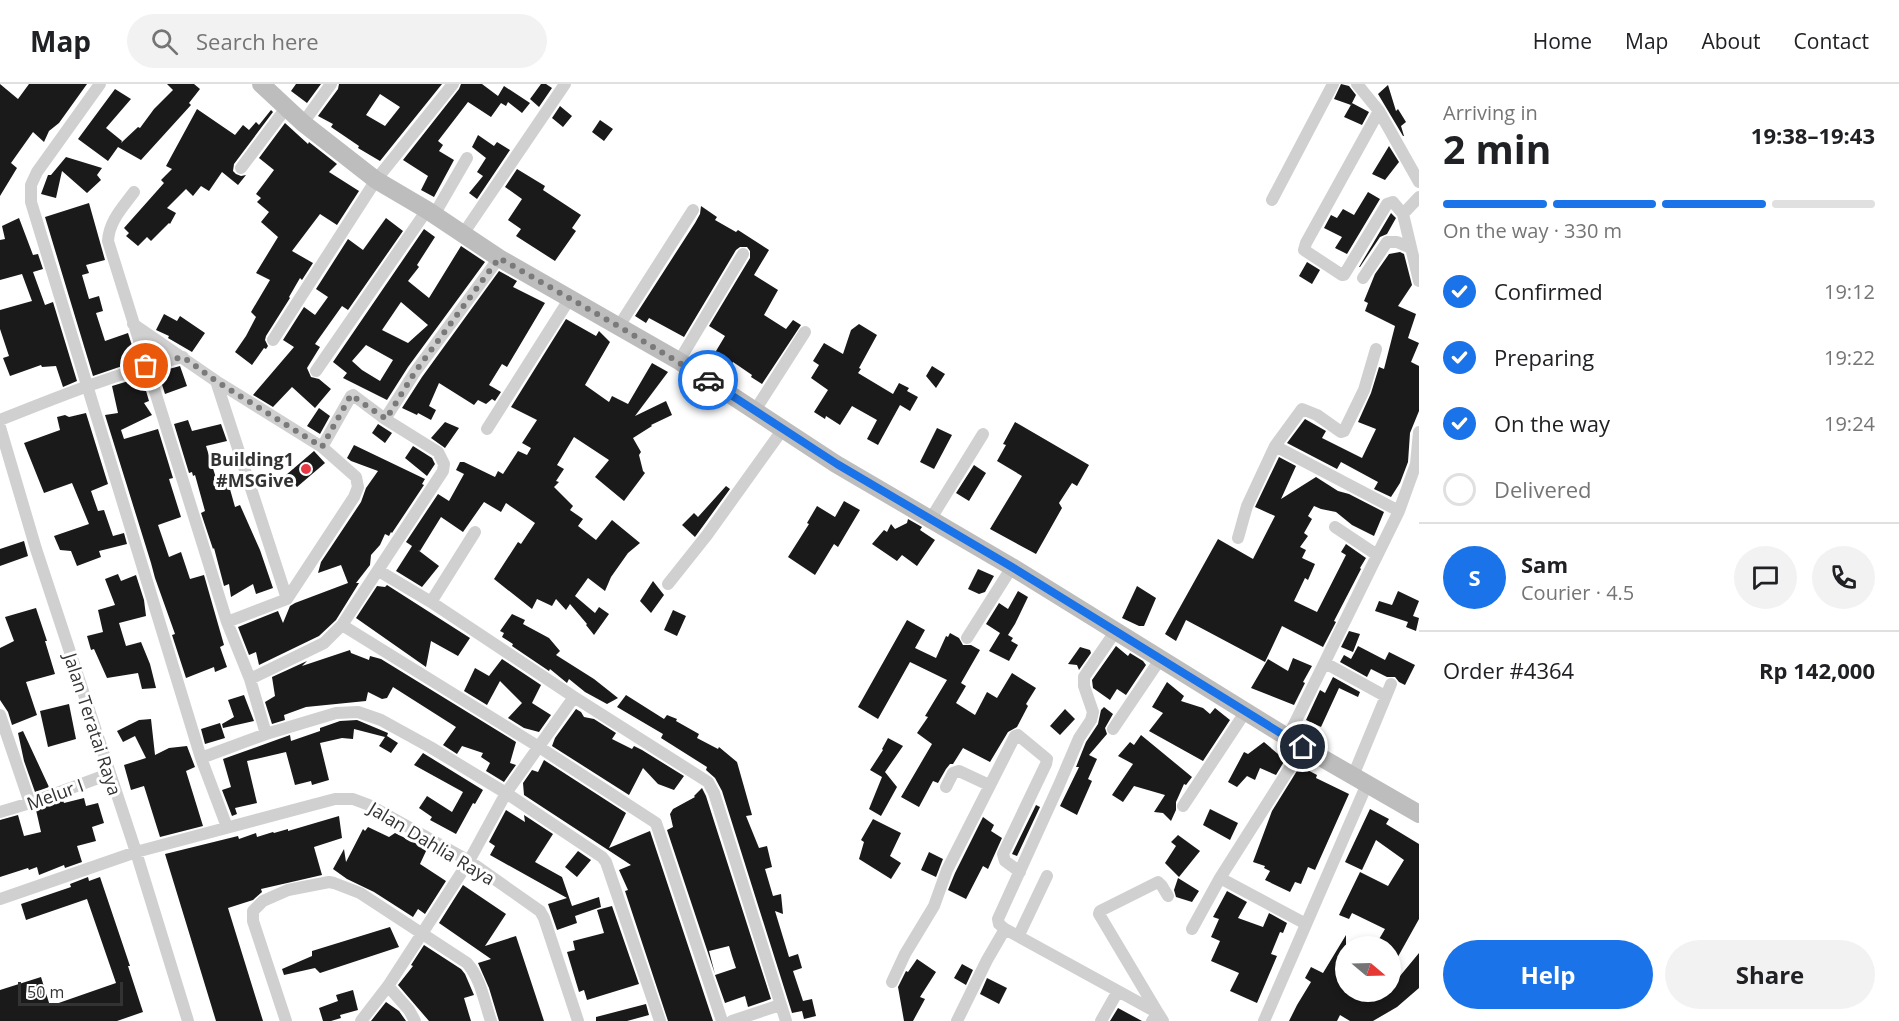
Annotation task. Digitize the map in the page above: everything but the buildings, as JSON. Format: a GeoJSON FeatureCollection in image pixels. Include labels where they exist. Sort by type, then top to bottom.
{"type":"FeatureCollection","features":[{"type":"Feature","properties":{"kind":"main road"},"geometry":{"type":"LineString","coordinates":[[267,86],[303,123],[376,180],[499,258],[679,361],[754,412],[930,520],[1012,567],[1295,742],[1419,814]]}},
{"type":"Feature","properties":{"kind":"street"},"geometry":{"type":"LineString","coordinates":[[100,84],[37,172],[31,185],[31,202],[201,758],[227,827]]}},
{"type":"Feature","properties":{"kind":"street"},"geometry":{"type":"LineString","coordinates":[[303,123],[332,84]]}},
{"type":"Feature","properties":{"kind":"street"},"geometry":{"type":"LineString","coordinates":[[273,340],[376,180],[453,84]]}},
{"type":"Feature","properties":{"kind":"street"},"geometry":{"type":"LineString","coordinates":[[463,234],[565,84]]}},
{"type":"Feature","properties":{"kind":"street"},"geometry":{"type":"LineString","coordinates":[[1272,200],[1333,84]]}},
{"type":"Feature","properties":{"kind":"street"},"geometry":{"type":"LineString","coordinates":[[1357,84],[1379,111],[1419,182]]}},
{"type":"Feature","properties":{"kind":"street"},"geometry":{"type":"LineString","coordinates":[[241,168],[286,108]]}},
{"type":"Feature","properties":{"kind":"street"},"geometry":{"type":"LineString","coordinates":[[1379,111],[1304,250],[1344,275],[1387,204],[1393,202],[1403,214],[1419,281]]}},
{"type":"Feature","properties":{"kind":"street"},"geometry":{"type":"LineString","coordinates":[[316,371],[467,158]]}},
{"type":"Feature","properties":{"kind":"street"},"geometry":{"type":"LineString","coordinates":[[134,192],[112,223],[108,231],[108,241],[227,622],[250,679],[266,734]]}},
{"type":"Feature","properties":{"kind":"street"},"geometry":{"type":"LineString","coordinates":[[1403,214],[1419,197]]}},
{"type":"Feature","properties":{"kind":"street"},"geometry":{"type":"LineString","coordinates":[[618,326],[693,210]]}},
{"type":"Feature","properties":{"kind":"street"},"geometry":{"type":"LineString","coordinates":[[1363,278],[1387,242],[1397,242],[1411,248]]}},
{"type":"Feature","properties":{"kind":"street"},"geometry":{"type":"LineString","coordinates":[[679,361],[743,254]]}},
{"type":"Feature","properties":{"kind":"street"},"geometry":{"type":"LineString","coordinates":[[386,419],[415,372],[499,258]]}},
{"type":"Feature","properties":{"kind":"street"},"geometry":{"type":"LineString","coordinates":[[487,429],[570,298]]}},
{"type":"Feature","properties":{"kind":"street"},"geometry":{"type":"LineString","coordinates":[[133,324],[216,381],[322,447],[356,477],[358,487],[354,497],[287,599],[227,622]]}},
{"type":"Feature","properties":{"kind":"street"},"geometry":{"type":"LineString","coordinates":[[754,412],[805,332]]}},
{"type":"Feature","properties":{"kind":"street"},"geometry":{"type":"LineString","coordinates":[[1238,538],[1247,506],[1275,446],[1302,409],[1317,415],[1341,432],[1344,431],[1364,390],[1376,350]]}},
{"type":"Feature","properties":{"kind":"street"},"geometry":{"type":"LineString","coordinates":[[0,420],[86,386],[146,366],[183,357]]}},
{"type":"Feature","properties":{"kind":"street"},"geometry":{"type":"LineString","coordinates":[[216,381],[287,599]]}},
{"type":"Feature","properties":{"kind":"street"},"geometry":{"type":"LineString","coordinates":[[250,679],[324,643],[342,625],[443,471],[444,464],[438,452],[351,395],[322,447]]}},
{"type":"Feature","properties":{"kind":"street","name":"Jalan Teratai Raya"},"geometry":{"type":"LineString","coordinates":[[0,427],[36,549],[136,852],[188,1021]]}},
{"type":"Feature","properties":{"kind":"street"},"geometry":{"type":"LineString","coordinates":[[668,584],[707,535],[783,429]]}},
{"type":"Feature","properties":{"kind":"street"},"geometry":{"type":"LineString","coordinates":[[1192,929],[1295,742],[1325,663],[1399,511],[1416,464],[1419,432]]}},
{"type":"Feature","properties":{"kind":"street"},"geometry":{"type":"LineString","coordinates":[[930,520],[983,434]]}},
{"type":"Feature","properties":{"kind":"street"},"geometry":{"type":"LineString","coordinates":[[1275,446],[1399,511]]}},
{"type":"Feature","properties":{"kind":"street"},"geometry":{"type":"LineString","coordinates":[[1335,527],[1377,555]]}},
{"type":"Feature","properties":{"kind":"street"},"geometry":{"type":"LineString","coordinates":[[431,602],[476,532]]}},
{"type":"Feature","properties":{"kind":"street"},"geometry":{"type":"LineString","coordinates":[[967,638],[1012,567]]}},
{"type":"Feature","properties":{"kind":"street"},"geometry":{"type":"LineString","coordinates":[[379,571],[431,602],[708,782],[714,793],[786,1021]]}},
{"type":"Feature","properties":{"kind":"street"},"geometry":{"type":"LineString","coordinates":[[342,625],[539,747],[656,823],[722,1021]]}},
{"type":"Feature","properties":{"kind":"street"},"geometry":{"type":"LineString","coordinates":[[1115,632],[1084,677],[1084,686],[1093,712],[1092,716],[1078,738],[998,919],[999,924],[1005,929],[1118,991],[1157,1018]]}},
{"type":"Feature","properties":{"kind":"street"},"geometry":{"type":"LineString","coordinates":[[1113,729],[1161,658]]}},
{"type":"Feature","properties":{"kind":"street"},"geometry":{"type":"LineString","coordinates":[[1325,663],[1384,696]]}},
{"type":"Feature","properties":{"kind":"street"},"geometry":{"type":"LineString","coordinates":[[1264,1021],[1306,924],[1360,780],[1384,696],[1391,684]]}},
{"type":"Feature","properties":{"kind":"street"},"geometry":{"type":"LineString","coordinates":[[361,1021],[388,986],[469,861],[506,793],[574,697]]}},
{"type":"Feature","properties":{"kind":"street"},"geometry":{"type":"LineString","coordinates":[[1183,806],[1246,711]]}},
{"type":"Feature","properties":{"kind":"street"},"geometry":{"type":"LineString","coordinates":[[201,758],[266,734],[336,713],[358,712],[381,720],[506,793],[598,854],[606,862],[660,1021]]}},
{"type":"Feature","properties":{"kind":"street"},"geometry":{"type":"LineString","coordinates":[[0,715],[30,803]]}},
{"type":"Feature","properties":{"kind":"street"},"geometry":{"type":"LineString","coordinates":[[891,982],[934,906],[947,870],[989,785],[1017,735],[1047,759],[1003,855],[1005,861],[1020,872]]}},
{"type":"Feature","properties":{"kind":"street"},"geometry":{"type":"LineString","coordinates":[[946,787],[953,773],[959,771],[989,785]]}},
{"type":"Feature","properties":{"kind":"street","name":"Melur I"},"geometry":{"type":"LineString","coordinates":[[0,812],[109,774]]}},
{"type":"Feature","properties":{"kind":"street","name":"Jalan Dahlia Raya"},"geometry":{"type":"LineString","coordinates":[[0,899],[136,852],[335,799],[353,799],[369,805],[469,861],[540,911],[578,1021]]}},
{"type":"Feature","properties":{"kind":"street"},"geometry":{"type":"LineString","coordinates":[[1019,935],[1047,876]]}},
{"type":"Feature","properties":{"kind":"street"},"geometry":{"type":"LineString","coordinates":[[1220,878],[1306,924]]}},
{"type":"Feature","properties":{"kind":"street"},"geometry":{"type":"LineString","coordinates":[[286,1021],[253,921],[253,911],[262,901],[288,890],[329,882],[360,893],[467,963],[474,972],[491,1021]]}},
{"type":"Feature","properties":{"kind":"street"},"geometry":{"type":"LineString","coordinates":[[1157,1018],[1099,914],[1100,911],[1158,882],[1168,896]]}},
{"type":"Feature","properties":{"kind":"street"},"geometry":{"type":"LineString","coordinates":[[957,1021],[1005,929]]}},
{"type":"Feature","properties":{"kind":"street"},"geometry":{"type":"LineString","coordinates":[[388,986],[409,1010],[415,1021]]}},
{"type":"Feature","properties":{"kind":"street"},"geometry":{"type":"LineString","coordinates":[[1101,1021],[1118,991]]}},
{"type":"Feature","properties":{"kind":"street"},"geometry":{"type":"LineString","coordinates":[[732,1021],[780,1005]]}},
{"type":"Feature","properties":{"kind":"way so far"},"geometry":{"type":"LineString","coordinates":[[146,366],[183,357],[216,381],[322,447],[351,395],[386,419],[415,372],[499,258],[708,380]]}},
{"type":"Feature","properties":{"kind":"place","name":"Building1 #MSGive"},"geometry":{"type":"Point","coordinates":[306,469]}},
{"type":"Feature","properties":{"kind":"route"},"geometry":{"type":"LineString","coordinates":[[708,380],[837,464],[1012,567],[1303,747]]}}]}
